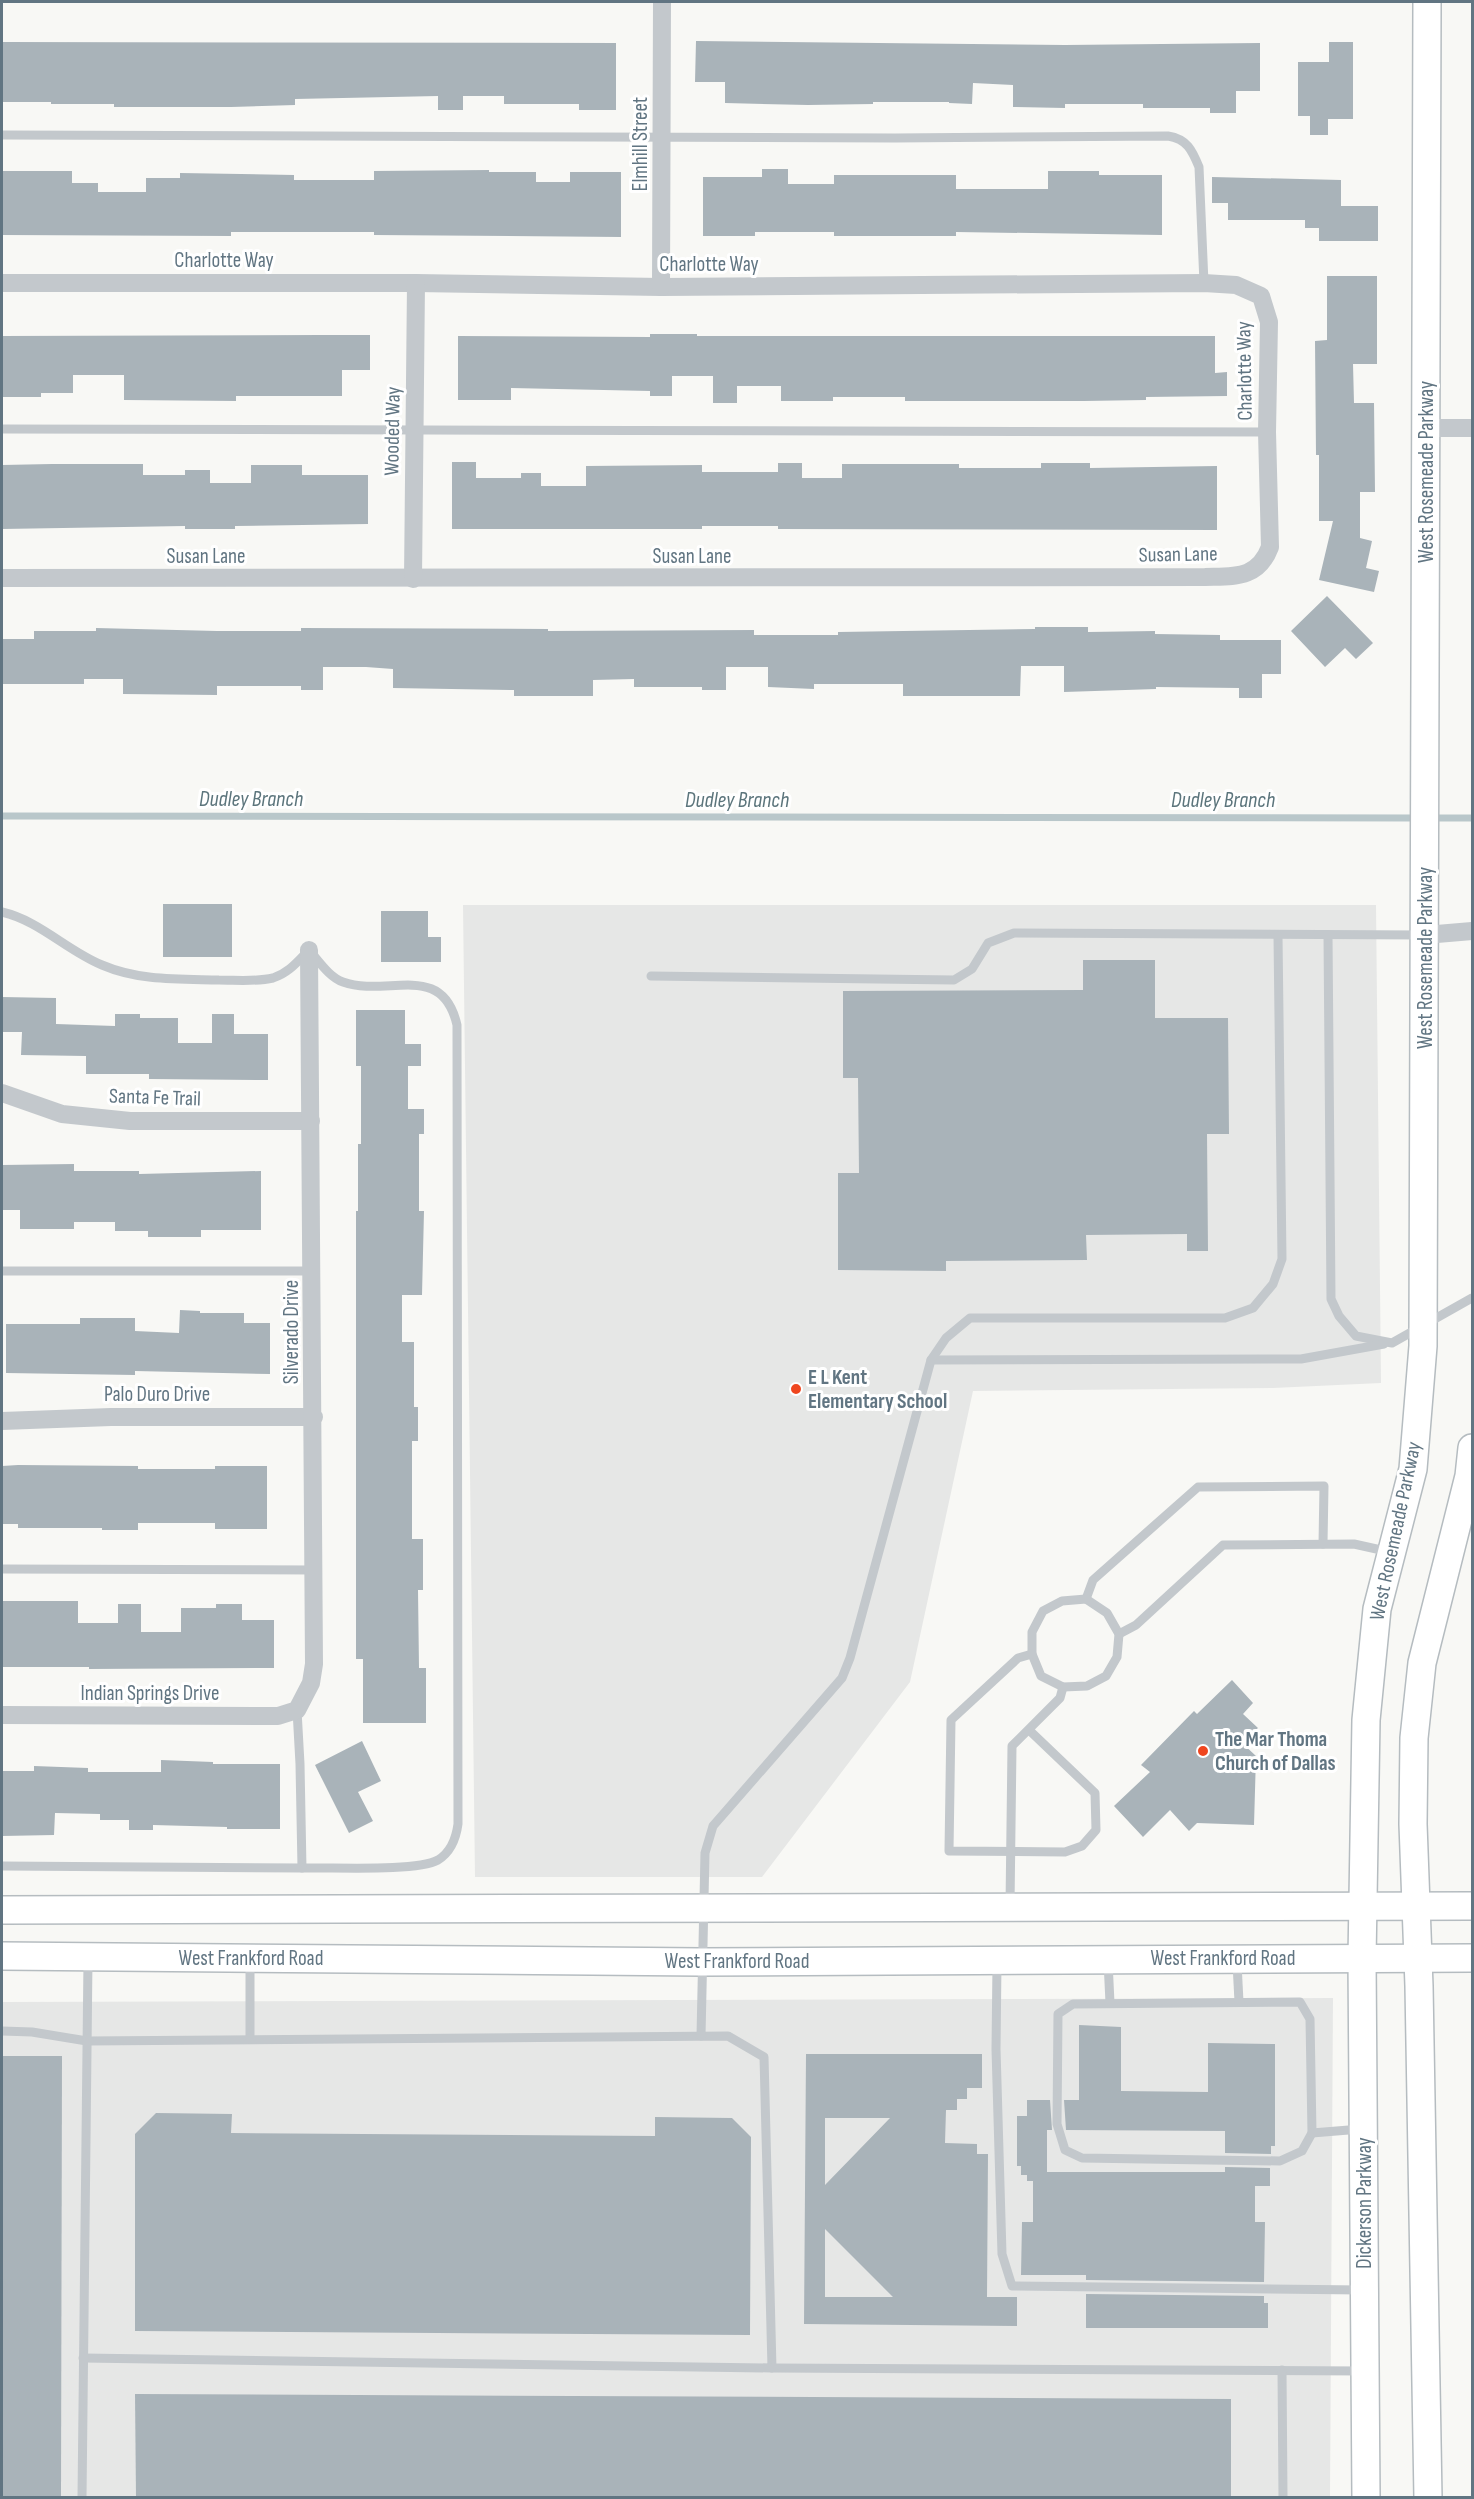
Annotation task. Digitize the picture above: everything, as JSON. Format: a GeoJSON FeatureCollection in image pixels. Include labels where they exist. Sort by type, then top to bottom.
{"type":"FeatureCollection","features":[{"type":"Feature","properties":{"kind":"main road","name":"West Rosemeade Parkway"},"geometry":{"type":"LineString","coordinates":[[1363,1908],[1366,1720],[1373,1635],[1377,1609],[1413,1469],[1422,1378],[1426,903],[1426,2]]}},
{"type":"Feature","properties":{"kind":"main road"},"geometry":{"type":"LineString","coordinates":[[1428,2498],[1417,1908],[1413,1824],[1414,1738],[1422,1663],[1473,1448]]}},
{"type":"Feature","properties":{"kind":"main road"},"geometry":{"type":"LineString","coordinates":[[2,1910],[1417,1908],[1473,1906]]}},
{"type":"Feature","properties":{"kind":"main road","name":"Dickerson Parkway"},"geometry":{"type":"LineString","coordinates":[[1363,1908],[1366,2498]]}},
{"type":"Feature","properties":{"kind":"main road","name":"West Frankford Road"},"geometry":{"type":"LineString","coordinates":[[2,1956],[701,1962],[1473,1958]]}},
{"type":"Feature","properties":{"kind":"street","name":"Elmhill Street"},"geometry":{"type":"LineString","coordinates":[[661,287],[662,2]]}},
{"type":"Feature","properties":{"kind":"street","name":"Charlotte Way"},"geometry":{"type":"LineString","coordinates":[[2,283],[416,283],[661,287],[1204,282],[1236,285],[1261,296],[1269,322],[1268,440]]}},
{"type":"Feature","properties":{"kind":"street","name":"Wooded Way"},"geometry":{"type":"LineString","coordinates":[[413,579],[416,283]]}},
{"type":"Feature","properties":{"kind":"street"},"geometry":{"type":"LineString","coordinates":[[1426,428],[1473,428]]}},
{"type":"Feature","properties":{"kind":"street","name":"Susan Lane"},"geometry":{"type":"LineString","coordinates":[[2,578],[1236,576],[1255,570],[1266,559],[1270,547],[1268,440]]}},
{"type":"Feature","properties":{"kind":"street"},"geometry":{"type":"LineString","coordinates":[[1425,934],[1473,931]]}},
{"type":"Feature","properties":{"kind":"street","name":"Silverado Drive"},"geometry":{"type":"LineString","coordinates":[[297,1710],[310,1683],[314,1664],[309,950]]}},
{"type":"Feature","properties":{"kind":"street","name":"Santa Fe Trail"},"geometry":{"type":"LineString","coordinates":[[2,1093],[62,1114],[130,1121],[310,1121]]}},
{"type":"Feature","properties":{"kind":"street","name":"Palo Duro Drive"},"geometry":{"type":"LineString","coordinates":[[2,1421],[111,1417],[314,1417]]}},
{"type":"Feature","properties":{"kind":"street","name":"Indian Springs Drive"},"geometry":{"type":"LineString","coordinates":[[2,1715],[278,1716],[297,1710]]}},
{"type":"Feature","properties":{"kind":"lane"},"geometry":{"type":"LineString","coordinates":[[2,135],[1177,138],[1185,141],[1199,166],[1204,282]]}},
{"type":"Feature","properties":{"kind":"lane"},"geometry":{"type":"LineString","coordinates":[[2,429],[1268,440]]}},
{"type":"Feature","properties":{"kind":"lane"},"geometry":{"type":"LineString","coordinates":[[2,912],[31,922],[100,965],[147,978],[256,980],[274,977],[290,970],[309,950],[330,974],[344,982],[360,986],[423,986],[434,990],[448,1000],[457,1025],[458,1824],[453,1846],[440,1859],[416,1866],[302,1868],[2,1866]]}},
{"type":"Feature","properties":{"kind":"lane"},"geometry":{"type":"LineString","coordinates":[[651,976],[954,980],[972,969],[988,943],[1014,933],[1278,936],[1425,934]]}},
{"type":"Feature","properties":{"kind":"lane"},"geometry":{"type":"LineString","coordinates":[[1328,935],[1331,1299],[1339,1316],[1356,1336],[1392,1343]]}},
{"type":"Feature","properties":{"kind":"lane"},"geometry":{"type":"LineString","coordinates":[[701,2036],[705,1852],[713,1826],[842,1678],[850,1658],[931,1360],[946,1338],[970,1318],[1224,1318],[1253,1308],[1273,1284],[1282,1259],[1278,936]]}},
{"type":"Feature","properties":{"kind":"lane"},"geometry":{"type":"LineString","coordinates":[[2,1270],[313,1271]]}},
{"type":"Feature","properties":{"kind":"lane"},"geometry":{"type":"LineString","coordinates":[[931,1360],[1301,1359],[1392,1343],[1473,1298]]}},
{"type":"Feature","properties":{"kind":"lane"},"geometry":{"type":"LineString","coordinates":[[1086,1599],[1093,1580],[1198,1487],[1324,1486],[1323,1544]]}},
{"type":"Feature","properties":{"kind":"lane"},"geometry":{"type":"LineString","coordinates":[[1119,1634],[1136,1625],[1223,1545],[1354,1544],[1392,1553]]}},
{"type":"Feature","properties":{"kind":"lane"},"geometry":{"type":"LineString","coordinates":[[2,1569],[314,1570]]}},
{"type":"Feature","properties":{"kind":"lane"},"geometry":{"type":"LineString","coordinates":[[1086,1599],[1107,1613],[1119,1634],[1117,1657],[1106,1676],[1087,1686],[1063,1687],[1041,1676],[1032,1654],[1032,1632],[1043,1611],[1062,1601],[1086,1599]]}},
{"type":"Feature","properties":{"kind":"lane"},"geometry":{"type":"LineString","coordinates":[[1029,1730],[1095,1793],[1096,1830],[1082,1846],[1065,1852],[949,1851],[951,1720],[1018,1658],[1032,1654]]}},
{"type":"Feature","properties":{"kind":"lane"},"geometry":{"type":"LineString","coordinates":[[1010,1908],[1012,1746],[1060,1698],[1063,1687]]}},
{"type":"Feature","properties":{"kind":"lane"},"geometry":{"type":"LineString","coordinates":[[297,1710],[302,1868]]}},
{"type":"Feature","properties":{"kind":"lane"},"geometry":{"type":"LineString","coordinates":[[82,2498],[88,1956]]}},
{"type":"Feature","properties":{"kind":"lane"},"geometry":{"type":"LineString","coordinates":[[250,1958],[250,2039]]}},
{"type":"Feature","properties":{"kind":"lane"},"geometry":{"type":"LineString","coordinates":[[1237,1958],[1239,2002]]}},
{"type":"Feature","properties":{"kind":"lane"},"geometry":{"type":"LineString","coordinates":[[1108,1959],[1110,2003]]}},
{"type":"Feature","properties":{"kind":"lane"},"geometry":{"type":"LineString","coordinates":[[997,1960],[996,2049],[1002,2254],[1012,2286],[1365,2290]]}},
{"type":"Feature","properties":{"kind":"lane"},"geometry":{"type":"LineString","coordinates":[[1300,2002],[1310,2019],[1312,2133],[1302,2151],[1280,2161],[1082,2158],[1065,2150],[1057,2124],[1058,2014],[1073,2004],[1110,2003],[1300,2002]]}},
{"type":"Feature","properties":{"kind":"lane"},"geometry":{"type":"LineString","coordinates":[[2,2031],[32,2032],[87,2041],[728,2036],[764,2057],[772,2367]]}},
{"type":"Feature","properties":{"kind":"lane"},"geometry":{"type":"LineString","coordinates":[[1312,2133],[1364,2128]]}},
{"type":"Feature","properties":{"kind":"lane"},"geometry":{"type":"LineString","coordinates":[[83,2358],[772,2367],[1365,2371]]}},
{"type":"Feature","properties":{"kind":"lane"},"geometry":{"type":"LineString","coordinates":[[1282,2370],[1283,2498]]}},
{"type":"Feature","properties":{"kind":"shaded area","name":"E L Kent Elementary School"},"geometry":{"type":"Polygon","coordinates":[[[463,905],[1376,905],[1381,1383],[1273,1388],[973,1391],[910,1682],[762,1877],[475,1877],[463,905]]]}},
{"type":"Feature","properties":{"kind":"shaded area"},"geometry":{"type":"Polygon","coordinates":[[[1333,1998],[1330,2497],[2,2497],[2,2002],[1333,1998]]]}},
{"type":"Feature","properties":{"kind":"building"},"geometry":{"type":"Polygon","coordinates":[[[696,41],[1065,45],[1260,43],[1260,91],[1236,91],[1236,113],[1210,113],[1210,108],[1143,108],[1143,104],[1065,104],[1065,108],[1013,107],[1013,85],[973,83],[972,104],[949,102],[808,105],[725,103],[725,82],[695,82],[696,41]]]}},
{"type":"Feature","properties":{"kind":"building"},"geometry":{"type":"Polygon","coordinates":[[[2,42],[616,43],[616,110],[579,110],[579,104],[504,104],[504,96],[463,96],[463,110],[438,110],[438,96],[295,99],[295,105],[231,107],[114,107],[114,104],[2,102],[2,42]]]}},
{"type":"Feature","properties":{"kind":"building"},"geometry":{"type":"Polygon","coordinates":[[[1329,42],[1353,42],[1353,119],[1328,119],[1328,135],[1310,135],[1310,116],[1298,116],[1298,62],[1329,62],[1329,42]]]}},
{"type":"Feature","properties":{"kind":"building"},"geometry":{"type":"Polygon","coordinates":[[[762,169],[788,169],[788,184],[834,184],[834,175],[956,175],[956,189],[1048,189],[1048,171],[1099,171],[1099,175],[1162,175],[1162,235],[956,232],[956,236],[834,236],[834,232],[755,232],[755,236],[703,236],[703,177],[762,177],[762,169]]]}},
{"type":"Feature","properties":{"kind":"building"},"geometry":{"type":"Polygon","coordinates":[[[489,170],[489,172],[536,172],[536,182],[570,182],[570,172],[621,172],[621,237],[374,235],[374,232],[231,232],[231,236],[2,235],[2,171],[72,171],[72,183],[98,183],[98,192],[146,192],[146,178],[180,178],[180,173],[294,175],[294,180],[374,180],[374,171],[489,170]]]}},
{"type":"Feature","properties":{"kind":"building"},"geometry":{"type":"Polygon","coordinates":[[[1212,177],[1341,180],[1341,206],[1378,206],[1378,241],[1319,241],[1319,228],[1305,228],[1305,220],[1228,220],[1228,203],[1212,203],[1212,177]]]}},
{"type":"Feature","properties":{"kind":"building"},"geometry":{"type":"Polygon","coordinates":[[[1327,276],[1377,276],[1377,364],[1353,364],[1354,403],[1374,403],[1375,492],[1360,492],[1360,538],[1372,541],[1366,568],[1379,571],[1374,592],[1319,580],[1333,521],[1319,521],[1319,455],[1316,455],[1315,341],[1327,340],[1327,276]]]}},
{"type":"Feature","properties":{"kind":"building"},"geometry":{"type":"Polygon","coordinates":[[[650,334],[697,334],[697,336],[1215,336],[1215,373],[1227,372],[1227,396],[1146,397],[1146,400],[1084,401],[905,401],[905,397],[833,397],[833,401],[781,401],[781,386],[737,386],[737,403],[713,403],[713,376],[672,376],[672,396],[650,396],[650,391],[511,388],[511,400],[458,400],[458,336],[650,337],[650,334]]]}},
{"type":"Feature","properties":{"kind":"building"},"geometry":{"type":"Polygon","coordinates":[[[370,335],[370,370],[342,370],[342,396],[236,396],[236,401],[124,400],[124,375],[73,375],[73,393],[41,393],[41,397],[2,397],[2,336],[370,335]]]}},
{"type":"Feature","properties":{"kind":"building"},"geometry":{"type":"Polygon","coordinates":[[[452,462],[476,462],[476,478],[521,478],[521,473],[541,473],[541,486],[586,486],[586,466],[702,465],[702,472],[778,472],[778,463],[802,463],[802,478],[842,478],[842,464],[959,464],[959,468],[1041,468],[1041,463],[1090,463],[1090,468],[1217,466],[1217,530],[778,529],[778,526],[702,526],[702,529],[452,529],[452,462]]]}},
{"type":"Feature","properties":{"kind":"building"},"geometry":{"type":"Polygon","coordinates":[[[143,464],[143,475],[185,475],[185,470],[210,470],[210,483],[251,483],[251,465],[302,465],[302,475],[368,475],[368,524],[235,526],[235,529],[185,529],[185,526],[2,529],[2,465],[143,464]]]}},
{"type":"Feature","properties":{"kind":"building"},"geometry":{"type":"Polygon","coordinates":[[[1327,596],[1373,643],[1356,659],[1345,648],[1325,667],[1291,631],[1327,596]]]}},
{"type":"Feature","properties":{"kind":"building"},"geometry":{"type":"Polygon","coordinates":[[[1035,627],[1088,627],[1088,632],[1155,631],[1155,634],[1220,635],[1220,640],[1281,640],[1281,674],[1262,674],[1262,698],[1239,698],[1239,688],[1156,687],[1156,689],[1064,692],[1064,666],[1021,666],[1020,696],[903,696],[903,684],[814,684],[814,689],[768,687],[768,667],[726,667],[726,690],[702,690],[702,687],[634,687],[634,679],[593,680],[593,696],[514,696],[514,690],[393,688],[393,669],[366,667],[323,667],[323,690],[301,690],[301,686],[217,686],[217,695],[123,694],[123,679],[84,679],[84,684],[2,684],[2,639],[34,639],[34,631],[96,631],[96,628],[217,631],[301,631],[301,628],[548,629],[548,631],[754,630],[754,635],[838,635],[838,632],[1035,629],[1035,627]]]}},
{"type":"Feature","properties":{"kind":"building"},"geometry":{"type":"Polygon","coordinates":[[[163,904],[232,904],[232,957],[163,957],[163,904]]]}},
{"type":"Feature","properties":{"kind":"building"},"geometry":{"type":"Polygon","coordinates":[[[381,911],[428,911],[428,937],[441,937],[441,962],[381,962],[381,911]]]}},
{"type":"Feature","properties":{"kind":"building"},"geometry":{"type":"Polygon","coordinates":[[[1083,960],[1155,960],[1155,1018],[1228,1018],[1229,1134],[1207,1134],[1208,1251],[1187,1251],[1187,1234],[1086,1235],[1087,1260],[946,1261],[946,1271],[838,1270],[838,1173],[859,1173],[858,1078],[843,1078],[843,991],[1083,990],[1083,960]]]}},
{"type":"Feature","properties":{"kind":"building"},"geometry":{"type":"Polygon","coordinates":[[[2,997],[56,998],[56,1024],[115,1026],[115,1014],[140,1014],[140,1018],[178,1018],[178,1043],[212,1043],[212,1014],[234,1014],[234,1034],[268,1034],[268,1080],[149,1079],[149,1074],[86,1074],[86,1056],[21,1055],[22,1032],[2,1032],[2,997]]]}},
{"type":"Feature","properties":{"kind":"building"},"geometry":{"type":"Polygon","coordinates":[[[356,1010],[405,1010],[405,1044],[421,1044],[421,1066],[408,1066],[408,1109],[424,1109],[424,1134],[419,1134],[419,1211],[424,1211],[422,1295],[402,1295],[402,1342],[414,1342],[414,1407],[418,1407],[418,1441],[412,1441],[412,1539],[423,1539],[423,1590],[418,1590],[419,1668],[426,1668],[426,1723],[363,1723],[363,1659],[356,1659],[356,1211],[358,1211],[358,1144],[361,1144],[361,1066],[356,1066],[356,1010]]]}},
{"type":"Feature","properties":{"kind":"building"},"geometry":{"type":"Polygon","coordinates":[[[74,1164],[74,1171],[139,1171],[139,1174],[261,1171],[261,1230],[201,1230],[201,1237],[148,1237],[148,1231],[115,1231],[115,1222],[74,1222],[74,1229],[20,1229],[20,1210],[2,1210],[2,1165],[74,1164]]]}},
{"type":"Feature","properties":{"kind":"building"},"geometry":{"type":"Polygon","coordinates":[[[180,1310],[200,1311],[200,1313],[244,1313],[244,1323],[270,1323],[270,1374],[135,1371],[135,1375],[6,1373],[6,1324],[80,1324],[80,1318],[135,1318],[135,1331],[179,1333],[180,1310]]]}},
{"type":"Feature","properties":{"kind":"building"},"geometry":{"type":"Polygon","coordinates":[[[2,1466],[138,1466],[138,1469],[267,1466],[267,1529],[215,1529],[215,1523],[138,1523],[138,1530],[18,1528],[18,1524],[2,1524],[2,1466]]]}},
{"type":"Feature","properties":{"kind":"building"},"geometry":{"type":"Polygon","coordinates":[[[2,1601],[78,1601],[78,1623],[118,1623],[118,1604],[141,1604],[141,1632],[181,1632],[181,1608],[216,1608],[216,1604],[242,1604],[242,1620],[274,1620],[274,1668],[2,1667],[2,1601]]]}},
{"type":"Feature","properties":{"kind":"building","name":"The Mar Thoma Church of Dallas"},"geometry":{"type":"Polygon","coordinates":[[[1232,1680],[1253,1703],[1243,1714],[1258,1728],[1241,1742],[1256,1756],[1254,1825],[1197,1823],[1189,1831],[1170,1810],[1143,1837],[1114,1806],[1150,1772],[1141,1765],[1194,1711],[1197,1714],[1232,1680]]]}},
{"type":"Feature","properties":{"kind":"building"},"geometry":{"type":"Polygon","coordinates":[[[362,1741],[381,1781],[358,1792],[373,1821],[349,1833],[315,1765],[362,1741]]]}},
{"type":"Feature","properties":{"kind":"building"},"geometry":{"type":"Polygon","coordinates":[[[161,1760],[213,1762],[213,1764],[280,1764],[280,1829],[153,1825],[153,1830],[129,1830],[129,1820],[100,1820],[100,1814],[55,1813],[54,1835],[2,1836],[2,1771],[34,1771],[34,1766],[88,1768],[88,1772],[161,1772],[161,1760]]]}},
{"type":"Feature","properties":{"kind":"building"},"geometry":{"type":"Polygon","coordinates":[[[1079,2025],[1121,2027],[1121,2091],[1208,2092],[1208,2043],[1275,2044],[1275,2146],[1271,2146],[1271,2154],[1225,2153],[1225,2131],[1066,2130],[1064,2100],[1079,2100],[1079,2025]]]}},
{"type":"Feature","properties":{"kind":"building"},"geometry":{"type":"Polygon","coordinates":[[[806,2054],[982,2054],[982,2088],[967,2088],[967,2099],[957,2099],[957,2110],[946,2110],[945,2143],[977,2144],[977,2154],[988,2154],[987,2297],[1017,2297],[1017,2326],[804,2324],[806,2054]],[[825,2118],[825,2185],[890,2118],[825,2118]],[[825,2229],[825,2297],[893,2297],[825,2229]]]}},
{"type":"Feature","properties":{"kind":"building"},"geometry":{"type":"Polygon","coordinates":[[[2,2056],[62,2056],[61,2498],[2,2498],[2,2056]]]}},
{"type":"Feature","properties":{"kind":"building"},"geometry":{"type":"Polygon","coordinates":[[[1027,2100],[1050,2100],[1052,2130],[1047,2130],[1047,2172],[1225,2172],[1225,2167],[1270,2168],[1270,2186],[1255,2186],[1255,2222],[1265,2222],[1264,2282],[1086,2280],[1086,2275],[1021,2275],[1022,2222],[1033,2222],[1033,2181],[1027,2181],[1027,2175],[1021,2175],[1021,2166],[1017,2166],[1017,2116],[1027,2116],[1027,2100]]]}},
{"type":"Feature","properties":{"kind":"building"},"geometry":{"type":"Polygon","coordinates":[[[156,2113],[232,2114],[231,2133],[655,2136],[655,2117],[732,2118],[751,2137],[750,2335],[135,2331],[135,2134],[156,2113]]]}},
{"type":"Feature","properties":{"kind":"building"},"geometry":{"type":"Polygon","coordinates":[[[1086,2294],[1264,2296],[1264,2303],[1268,2303],[1268,2328],[1086,2328],[1086,2294]]]}},
{"type":"Feature","properties":{"kind":"building"},"geometry":{"type":"Polygon","coordinates":[[[135,2394],[1231,2399],[1231,2498],[136,2498],[135,2394]]]}},
{"type":"Feature","properties":{"kind":"waterway","name":"Dudley Branch"},"geometry":{"type":"LineString","coordinates":[[2,816],[1419,818]]}},
{"type":"Feature","properties":{"kind":"waterway","name":"Dudley Branch"},"geometry":{"type":"LineString","coordinates":[[1430,818],[1472,818]]}},
{"type":"Feature","properties":{"kind":"place","name":"E L Kent Elementary School"},"geometry":{"type":"Point","coordinates":[796,1389]}},
{"type":"Feature","properties":{"kind":"place","name":"The Mar Thoma Church of Dallas"},"geometry":{"type":"Point","coordinates":[1203,1751]}}]}
